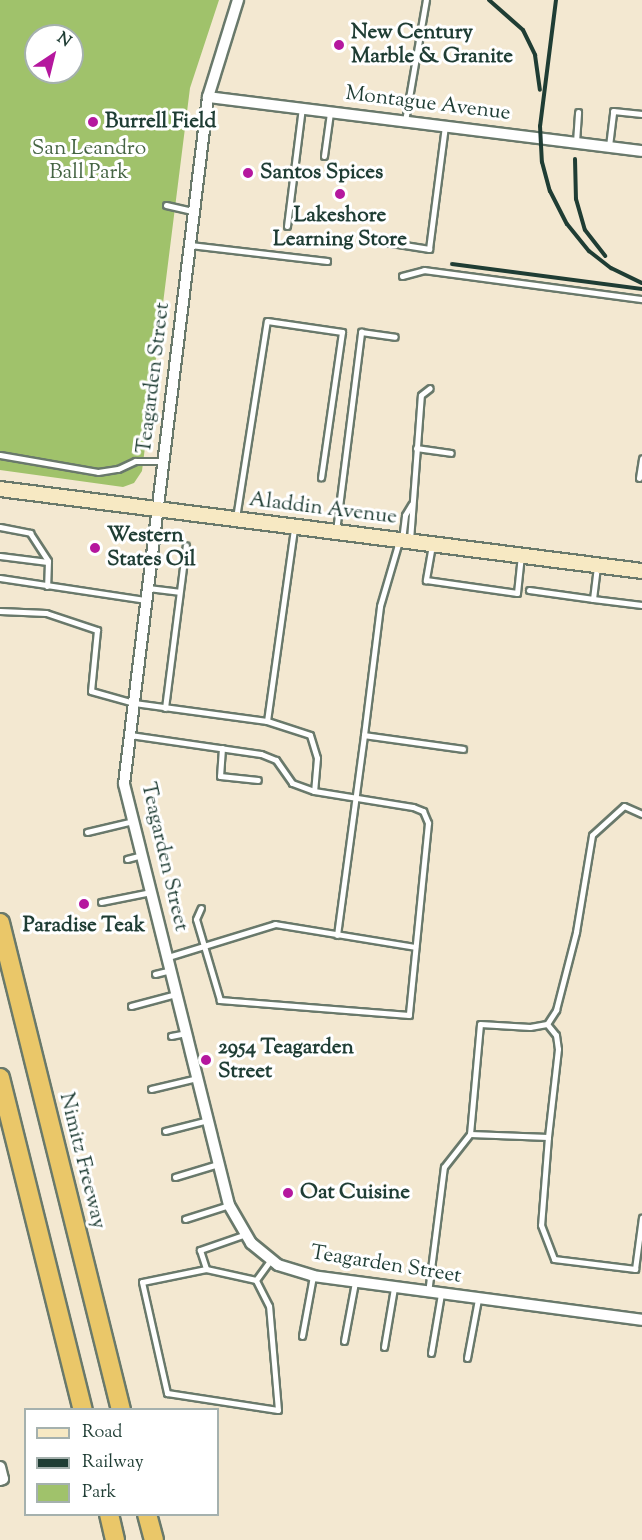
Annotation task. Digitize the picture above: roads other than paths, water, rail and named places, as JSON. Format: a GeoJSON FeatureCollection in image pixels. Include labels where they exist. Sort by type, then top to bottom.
{"type":"FeatureCollection","features":[{"type":"Feature","properties":{"kind":"highway","name":"Nimitz Freeway"},"geometry":{"type":"LineString","coordinates":[[0,923],[121,1408]]}},
{"type":"Feature","properties":{"kind":"highway"},"geometry":{"type":"LineString","coordinates":[[0,1078],[82,1408]]}},
{"type":"Feature","properties":{"kind":"highway"},"geometry":{"type":"LineString","coordinates":[[109,1516],[115,1540]]}},
{"type":"Feature","properties":{"kind":"highway"},"geometry":{"type":"LineString","coordinates":[[147,1516],[154,1540]]}},
{"type":"Feature","properties":{"kind":"street","name":"Teagarden Street"},"geometry":{"type":"LineString","coordinates":[[238,0],[208,96],[124,784],[229,1205],[246,1234],[272,1259],[313,1276],[642,1320]]}},
{"type":"Feature","properties":{"kind":"street","name":"Montague Avenue"},"geometry":{"type":"LineString","coordinates":[[208,96],[642,151]]}},
{"type":"Feature","properties":{"kind":"street","name":"Aladdin Avenue"},"geometry":{"type":"LineString","coordinates":[[0,489],[642,571]]}},
{"type":"Feature","properties":{"kind":"street"},"geometry":{"type":"LineString","coordinates":[[0,1467],[2,1480]]}},
{"type":"Feature","properties":{"kind":"lane"},"geometry":{"type":"LineString","coordinates":[[405,121],[426,0]]}},
{"type":"Feature","properties":{"kind":"lane"},"geometry":{"type":"LineString","coordinates":[[287,226],[302,108]]}},
{"type":"Feature","properties":{"kind":"lane"},"geometry":{"type":"LineString","coordinates":[[324,156],[330,111]]}},
{"type":"Feature","properties":{"kind":"lane"},"geometry":{"type":"LineString","coordinates":[[609,146],[613,111],[642,114]]}},
{"type":"Feature","properties":{"kind":"lane"},"geometry":{"type":"LineString","coordinates":[[576,142],[578,112]]}},
{"type":"Feature","properties":{"kind":"lane"},"geometry":{"type":"LineString","coordinates":[[379,241],[429,249],[445,126]]}},
{"type":"Feature","properties":{"kind":"lane"},"geometry":{"type":"LineString","coordinates":[[166,205],[194,211]]}},
{"type":"Feature","properties":{"kind":"lane"},"geometry":{"type":"LineString","coordinates":[[190,245],[327,261]]}},
{"type":"Feature","properties":{"kind":"lane"},"geometry":{"type":"LineString","coordinates":[[402,276],[424,270],[642,299]]}},
{"type":"Feature","properties":{"kind":"lane"},"geometry":{"type":"LineString","coordinates":[[236,520],[267,321],[342,332],[321,477]]}},
{"type":"Feature","properties":{"kind":"lane"},"geometry":{"type":"LineString","coordinates":[[336,532],[361,332],[395,337]]}},
{"type":"Feature","properties":{"kind":"lane"},"geometry":{"type":"LineString","coordinates":[[337,935],[357,798],[380,606],[404,540],[411,505],[421,395],[430,388]]}},
{"type":"Feature","properties":{"kind":"lane"},"geometry":{"type":"LineString","coordinates":[[417,448],[451,453]]}},
{"type":"Feature","properties":{"kind":"lane"},"geometry":{"type":"LineString","coordinates":[[0,455],[98,472],[118,469],[135,461],[163,461]]}},
{"type":"Feature","properties":{"kind":"lane"},"geometry":{"type":"LineString","coordinates":[[639,478],[642,458]]}},
{"type":"Feature","properties":{"kind":"lane"},"geometry":{"type":"LineString","coordinates":[[0,527],[30,532],[48,562],[47,585]]}},
{"type":"Feature","properties":{"kind":"lane"},"geometry":{"type":"LineString","coordinates":[[267,721],[294,527]]}},
{"type":"Feature","properties":{"kind":"lane"},"geometry":{"type":"LineString","coordinates":[[432,544],[426,580],[517,593],[521,555]]}},
{"type":"Feature","properties":{"kind":"lane"},"geometry":{"type":"LineString","coordinates":[[165,708],[186,545]]}},
{"type":"Feature","properties":{"kind":"lane"},"geometry":{"type":"LineString","coordinates":[[0,556],[48,562]]}},
{"type":"Feature","properties":{"kind":"lane"},"geometry":{"type":"LineString","coordinates":[[593,599],[597,565]]}},
{"type":"Feature","properties":{"kind":"lane"},"geometry":{"type":"LineString","coordinates":[[0,578],[146,600]]}},
{"type":"Feature","properties":{"kind":"lane"},"geometry":{"type":"LineString","coordinates":[[148,588],[179,592]]}},
{"type":"Feature","properties":{"kind":"lane"},"geometry":{"type":"LineString","coordinates":[[529,590],[642,605]]}},
{"type":"Feature","properties":{"kind":"lane"},"geometry":{"type":"LineString","coordinates":[[0,610],[46,613],[96,630],[92,691],[134,703],[267,721],[310,735],[317,758],[314,791]]}},
{"type":"Feature","properties":{"kind":"lane"},"geometry":{"type":"LineString","coordinates":[[130,735],[222,748],[276,760],[292,783],[314,791],[413,807],[423,812],[428,823],[409,1015],[220,1000],[196,919],[201,908]]}},
{"type":"Feature","properties":{"kind":"lane"},"geometry":{"type":"LineString","coordinates":[[364,735],[463,749]]}},
{"type":"Feature","properties":{"kind":"lane"},"geometry":{"type":"LineString","coordinates":[[222,748],[220,776],[258,780]]}},
{"type":"Feature","properties":{"kind":"lane"},"geometry":{"type":"LineString","coordinates":[[428,1293],[444,1167],[470,1134],[480,1024],[530,1028],[547,1024],[556,1010],[576,932],[592,835],[624,806],[642,814]]}},
{"type":"Feature","properties":{"kind":"lane"},"geometry":{"type":"LineString","coordinates":[[87,832],[133,821]]}},
{"type":"Feature","properties":{"kind":"lane"},"geometry":{"type":"LineString","coordinates":[[127,859],[142,855]]}},
{"type":"Feature","properties":{"kind":"lane"},"geometry":{"type":"LineString","coordinates":[[102,902],[151,892]]}},
{"type":"Feature","properties":{"kind":"lane"},"geometry":{"type":"LineString","coordinates":[[168,957],[204,948],[275,924],[416,947]]}},
{"type":"Feature","properties":{"kind":"lane"},"geometry":{"type":"LineString","coordinates":[[155,974],[171,970]]}},
{"type":"Feature","properties":{"kind":"lane"},"geometry":{"type":"LineString","coordinates":[[131,1006],[177,994]]}},
{"type":"Feature","properties":{"kind":"lane"},"geometry":{"type":"LineString","coordinates":[[547,1024],[556,1035],[558,1049],[541,1224],[554,1259],[635,1269],[642,1217]]}},
{"type":"Feature","properties":{"kind":"lane"},"geometry":{"type":"LineString","coordinates":[[171,1036],[186,1032]]}},
{"type":"Feature","properties":{"kind":"lane"},"geometry":{"type":"LineString","coordinates":[[151,1089],[197,1078]]}},
{"type":"Feature","properties":{"kind":"lane"},"geometry":{"type":"LineString","coordinates":[[165,1131],[208,1120]]}},
{"type":"Feature","properties":{"kind":"lane"},"geometry":{"type":"LineString","coordinates":[[470,1134],[548,1137]]}},
{"type":"Feature","properties":{"kind":"lane"},"geometry":{"type":"LineString","coordinates":[[175,1177],[219,1164]]}},
{"type":"Feature","properties":{"kind":"lane"},"geometry":{"type":"LineString","coordinates":[[185,1219],[229,1205]]}},
{"type":"Feature","properties":{"kind":"lane"},"geometry":{"type":"LineString","coordinates":[[206,1269],[200,1250],[246,1234]]}},
{"type":"Feature","properties":{"kind":"lane"},"geometry":{"type":"LineString","coordinates":[[256,1280],[272,1259]]}},
{"type":"Feature","properties":{"kind":"lane"},"geometry":{"type":"LineString","coordinates":[[206,1269],[256,1280],[269,1306],[278,1410],[167,1394],[142,1282],[206,1269]]}},
{"type":"Feature","properties":{"kind":"lane"},"geometry":{"type":"LineString","coordinates":[[302,1336],[313,1276]]}},
{"type":"Feature","properties":{"kind":"lane"},"geometry":{"type":"LineString","coordinates":[[344,1341],[355,1282]]}},
{"type":"Feature","properties":{"kind":"lane"},"geometry":{"type":"LineString","coordinates":[[384,1347],[394,1288]]}},
{"type":"Feature","properties":{"kind":"lane"},"geometry":{"type":"LineString","coordinates":[[431,1353],[441,1294]]}},
{"type":"Feature","properties":{"kind":"lane"},"geometry":{"type":"LineString","coordinates":[[467,1358],[478,1299]]}},
{"type":"Feature","properties":{"kind":"railway"},"geometry":{"type":"LineString","coordinates":[[489,0],[523,30],[535,55],[540,90]]}},
{"type":"Feature","properties":{"kind":"railway"},"geometry":{"type":"LineString","coordinates":[[556,0],[540,126],[542,162],[550,191],[567,224],[589,251],[611,268],[642,283]]}},
{"type":"Feature","properties":{"kind":"railway"},"geometry":{"type":"LineString","coordinates":[[575,159],[576,199],[585,230],[605,256]]}},
{"type":"Feature","properties":{"kind":"railway"},"geometry":{"type":"LineString","coordinates":[[452,264],[642,289]]}},
{"type":"Feature","properties":{"kind":"place","name":"New Century Marble & Granite"},"geometry":{"type":"Point","coordinates":[339,45]}},
{"type":"Feature","properties":{"kind":"place","name":"Burrell Field"},"geometry":{"type":"Point","coordinates":[93,122]}},
{"type":"Feature","properties":{"kind":"place","name":"Santos Spices"},"geometry":{"type":"Point","coordinates":[248,173]}},
{"type":"Feature","properties":{"kind":"place","name":"Lakeshore Learning Store"},"geometry":{"type":"Point","coordinates":[340,194]}},
{"type":"Feature","properties":{"kind":"place","name":"Western States Oil"},"geometry":{"type":"Point","coordinates":[95,548]}},
{"type":"Feature","properties":{"kind":"place","name":"Paradise Teak"},"geometry":{"type":"Point","coordinates":[84,904]}},
{"type":"Feature","properties":{"kind":"place","name":"2954 Teagarden Street"},"geometry":{"type":"Point","coordinates":[206,1060]}},
{"type":"Feature","properties":{"kind":"place","name":"Oat Cuisine"},"geometry":{"type":"Point","coordinates":[288,1193]}},
{"type":"Feature","properties":{"kind":"park label","name":"San Leandro Ball Park"},"geometry":{"type":"Point","coordinates":[89,161]}}]}
